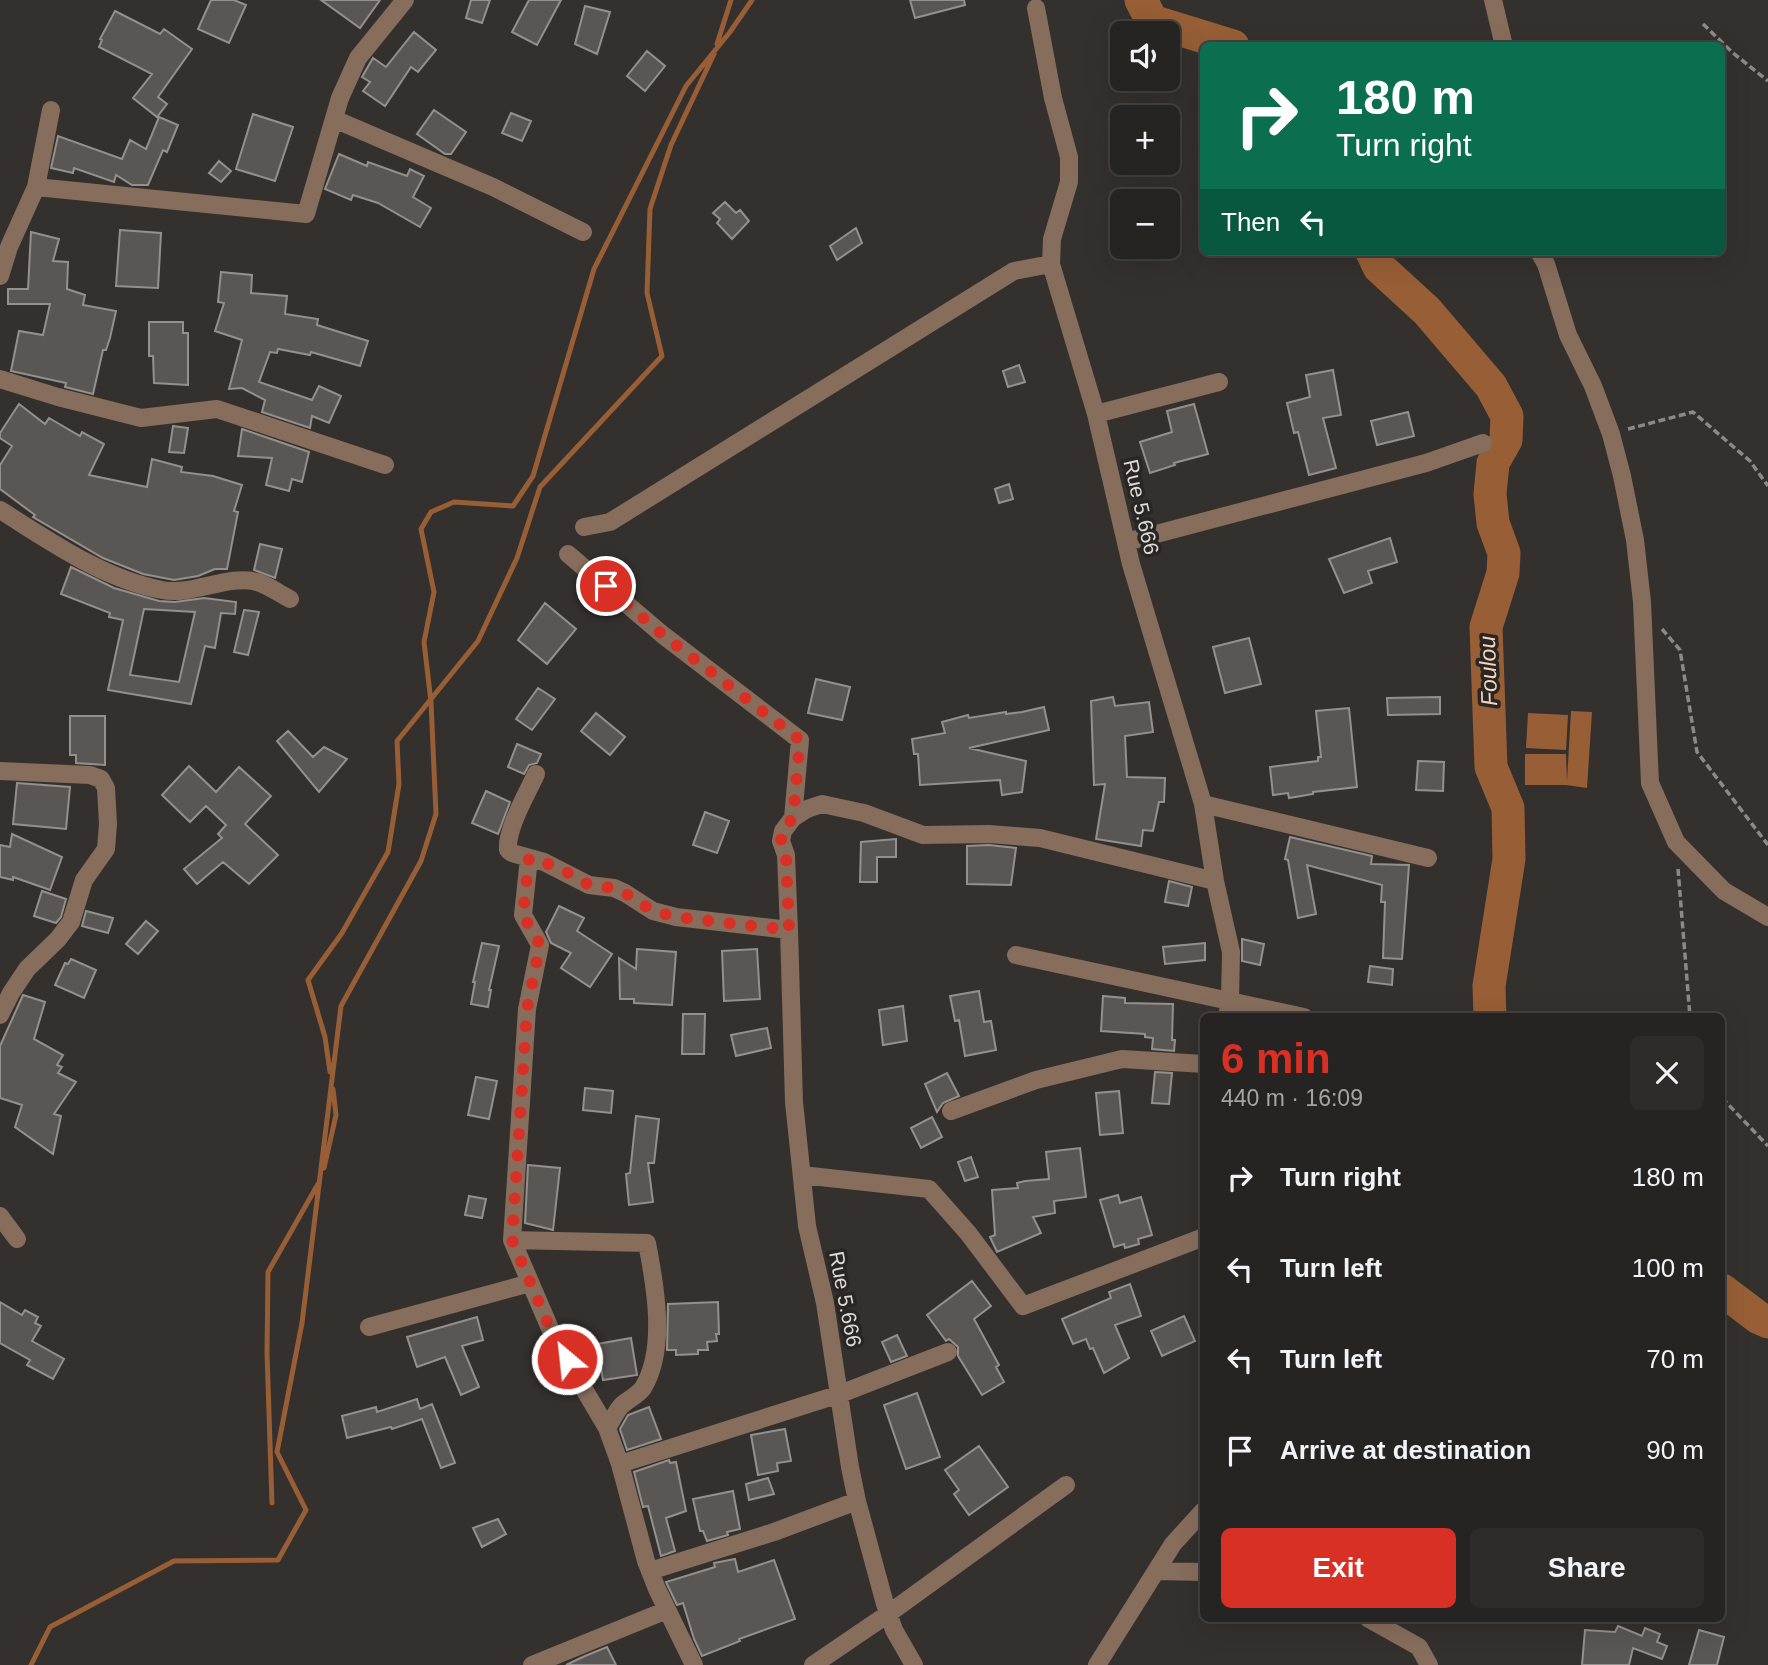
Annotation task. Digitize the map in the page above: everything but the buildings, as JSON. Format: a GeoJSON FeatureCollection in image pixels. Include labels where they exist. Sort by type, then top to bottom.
{"type":"FeatureCollection","features":[{"type":"Feature","properties":{"kind":"street"},"geometry":{"type":"LineString","coordinates":[[36,187],[306,214],[340,98],[358,58],[405,0]]}},
{"type":"Feature","properties":{"kind":"street"},"geometry":{"type":"LineString","coordinates":[[1493,0],[1503,42]]}},
{"type":"Feature","properties":{"kind":"street","name":"Rue 5.666"},"geometry":{"type":"LineString","coordinates":[[1036,8],[1053,98],[1069,157],[1069,182],[1052,239],[1051,264],[1081,359],[1126,542],[1203,804],[1215,881],[1231,952],[1228,1008]]}},
{"type":"Feature","properties":{"kind":"street"},"geometry":{"type":"LineString","coordinates":[[0,276],[9,247],[36,187],[51,110]]}},
{"type":"Feature","properties":{"kind":"street"},"geometry":{"type":"LineString","coordinates":[[334,119],[493,187],[583,232]]}},
{"type":"Feature","properties":{"kind":"street"},"geometry":{"type":"LineString","coordinates":[[1541,256],[1568,335],[1593,386],[1611,433],[1622,476],[1635,540],[1642,602],[1650,783],[1676,842],[1724,891],[1768,917]]}},
{"type":"Feature","properties":{"kind":"street"},"geometry":{"type":"LineString","coordinates":[[584,527],[610,522],[1014,271],[1051,264]]}},
{"type":"Feature","properties":{"kind":"street"},"geometry":{"type":"LineString","coordinates":[[0,379],[141,418],[217,409],[386,465]]}},
{"type":"Feature","properties":{"kind":"street"},"geometry":{"type":"LineString","coordinates":[[1096,414],[1219,382]]}},
{"type":"Feature","properties":{"kind":"street"},"geometry":{"type":"LineString","coordinates":[[1126,542],[1426,464],[1483,443]]}},
{"type":"Feature","properties":{"kind":"street"},"geometry":{"type":"LineString","coordinates":[[0,510],[95,567],[163,591],[187,591],[238,581],[257,582],[290,600]]}},
{"type":"Feature","properties":{"kind":"street","name":"Rue 5.666"},"geometry":{"type":"LineString","coordinates":[[568,554],[663,635],[800,740],[793,818],[782,831],[781,841],[786,855],[794,1102],[807,1226],[825,1303],[857,1501],[888,1614],[914,1665]]}},
{"type":"Feature","properties":{"kind":"street"},"geometry":{"type":"LineString","coordinates":[[0,771],[90,775],[101,779],[106,788],[108,824],[106,849],[84,880],[71,922],[58,939],[27,969],[0,1015]]}},
{"type":"Feature","properties":{"kind":"street"},"geometry":{"type":"LineString","coordinates":[[536,774],[508,843],[508,849],[512,853],[558,867],[589,885],[614,888],[653,911],[676,917],[789,930]]}},
{"type":"Feature","properties":{"kind":"street"},"geometry":{"type":"LineString","coordinates":[[793,818],[822,804],[864,813],[923,835],[989,834],[1040,838],[1215,881]]}},
{"type":"Feature","properties":{"kind":"street"},"geometry":{"type":"LineString","coordinates":[[1203,804],[1428,858]]}},
{"type":"Feature","properties":{"kind":"street"},"geometry":{"type":"LineString","coordinates":[[529,858],[523,915],[540,945],[527,1009],[512,1240],[555,1340],[607,1428],[650,1571],[694,1665]]}},
{"type":"Feature","properties":{"kind":"street"},"geometry":{"type":"LineString","coordinates":[[1016,955],[1228,1008],[1270,1013]]}},
{"type":"Feature","properties":{"kind":"street"},"geometry":{"type":"LineString","coordinates":[[951,1111],[1036,1080],[1122,1059],[1200,1064]]}},
{"type":"Feature","properties":{"kind":"street"},"geometry":{"type":"LineString","coordinates":[[802,1175],[929,1189],[968,1233],[1023,1306],[1200,1239]]}},
{"type":"Feature","properties":{"kind":"street"},"geometry":{"type":"LineString","coordinates":[[0,1216],[17,1239]]}},
{"type":"Feature","properties":{"kind":"street"},"geometry":{"type":"LineString","coordinates":[[512,1240],[647,1243],[657,1327],[650,1374],[642,1391],[621,1406],[607,1428]]}},
{"type":"Feature","properties":{"kind":"street"},"geometry":{"type":"LineString","coordinates":[[369,1327],[530,1283]]}},
{"type":"Feature","properties":{"kind":"street"},"geometry":{"type":"LineString","coordinates":[[620,1464],[839,1394],[947,1352]]}},
{"type":"Feature","properties":{"kind":"street"},"geometry":{"type":"LineString","coordinates":[[813,1665],[1066,1485]]}},
{"type":"Feature","properties":{"kind":"street"},"geometry":{"type":"LineString","coordinates":[[650,1571],[775,1532],[857,1501]]}},
{"type":"Feature","properties":{"kind":"street"},"geometry":{"type":"LineString","coordinates":[[1097,1665],[1173,1544],[1200,1514]]}},
{"type":"Feature","properties":{"kind":"street"},"geometry":{"type":"LineString","coordinates":[[1156,1571],[1200,1572]]}},
{"type":"Feature","properties":{"kind":"street"},"geometry":{"type":"LineString","coordinates":[[532,1665],[667,1610]]}},
{"type":"Feature","properties":{"kind":"street"},"geometry":{"type":"LineString","coordinates":[[1374,1622],[1419,1647],[1429,1665]]}},
{"type":"Feature","properties":{"kind":"path"},"geometry":{"type":"LineString","coordinates":[[1703,23],[1722,42]]}},
{"type":"Feature","properties":{"kind":"path"},"geometry":{"type":"LineString","coordinates":[[1725,45],[1768,81]]}},
{"type":"Feature","properties":{"kind":"path"},"geometry":{"type":"LineString","coordinates":[[1611,433],[1693,412],[1750,461],[1768,486]]}},
{"type":"Feature","properties":{"kind":"path"},"geometry":{"type":"LineString","coordinates":[[1642,602],[1679,650],[1697,752],[1768,845]]}},
{"type":"Feature","properties":{"kind":"path"},"geometry":{"type":"LineString","coordinates":[[1676,842],[1690,1013]]}},
{"type":"Feature","properties":{"kind":"path"},"geometry":{"type":"LineString","coordinates":[[1725,1101],[1768,1146]]}},
{"type":"Feature","properties":{"kind":"shaded area"},"geometry":{"type":"Polygon","coordinates":[[[1571,711],[1592,712],[1587,788],[1525,785],[1525,754],[1566,754],[1567,781],[1571,711]]]}},
{"type":"Feature","properties":{"kind":"shaded area"},"geometry":{"type":"Polygon","coordinates":[[[1528,713],[1568,715],[1566,750],[1526,748],[1528,713]]]}},
{"type":"Feature","properties":{"kind":"waterway"},"geometry":{"type":"LineString","coordinates":[[717,44],[731,0]]}},
{"type":"Feature","properties":{"kind":"waterway"},"geometry":{"type":"LineString","coordinates":[[31,1665],[50,1627],[174,1561],[278,1560],[306,1510],[277,1452],[302,1323],[341,1006],[421,861],[436,814],[431,702],[424,642],[434,592],[421,529],[431,512],[454,502],[513,506],[533,476],[594,269],[686,86],[752,0]]}},
{"type":"Feature","properties":{"kind":"waterway","name":"Foulou"},"geometry":{"type":"LineString","coordinates":[[1141,0],[1152,21],[1220,42]]}},
{"type":"Feature","properties":{"kind":"waterway"},"geometry":{"type":"LineString","coordinates":[[330,1072],[325,1037],[308,980],[342,933],[388,852],[399,784],[397,741],[478,641],[517,558],[540,487],[662,356],[647,293],[650,209],[671,145],[714,54]]}},
{"type":"Feature","properties":{"kind":"waterway","name":"Foulou"},"geometry":{"type":"LineString","coordinates":[[1374,256],[1379,267],[1427,311],[1491,386],[1507,416],[1506,440],[1493,463],[1490,494],[1493,523],[1504,553],[1503,573],[1486,627],[1491,767],[1508,808],[1509,859],[1489,986],[1490,1013]]}},
{"type":"Feature","properties":{"kind":"waterway"},"geometry":{"type":"LineString","coordinates":[[324,1168],[336,1115],[333,1089]]}},
{"type":"Feature","properties":{"kind":"waterway"},"geometry":{"type":"LineString","coordinates":[[272,1503],[267,1353],[268,1272],[318,1184]]}},
{"type":"Feature","properties":{"kind":"waterway","name":"Foulou"},"geometry":{"type":"LineString","coordinates":[[1725,1292],[1768,1322]]}},
{"type":"Feature","properties":{"kind":"route"},"geometry":{"type":"LineString","coordinates":[[567,1359],[555,1340],[512,1240],[527,1009],[540,945],[523,915],[529,858],[558,867],[589,885],[614,888],[653,911],[676,917],[789,930],[786,855],[781,841],[782,831],[793,818],[800,740],[663,635],[606,586]]}}]}
